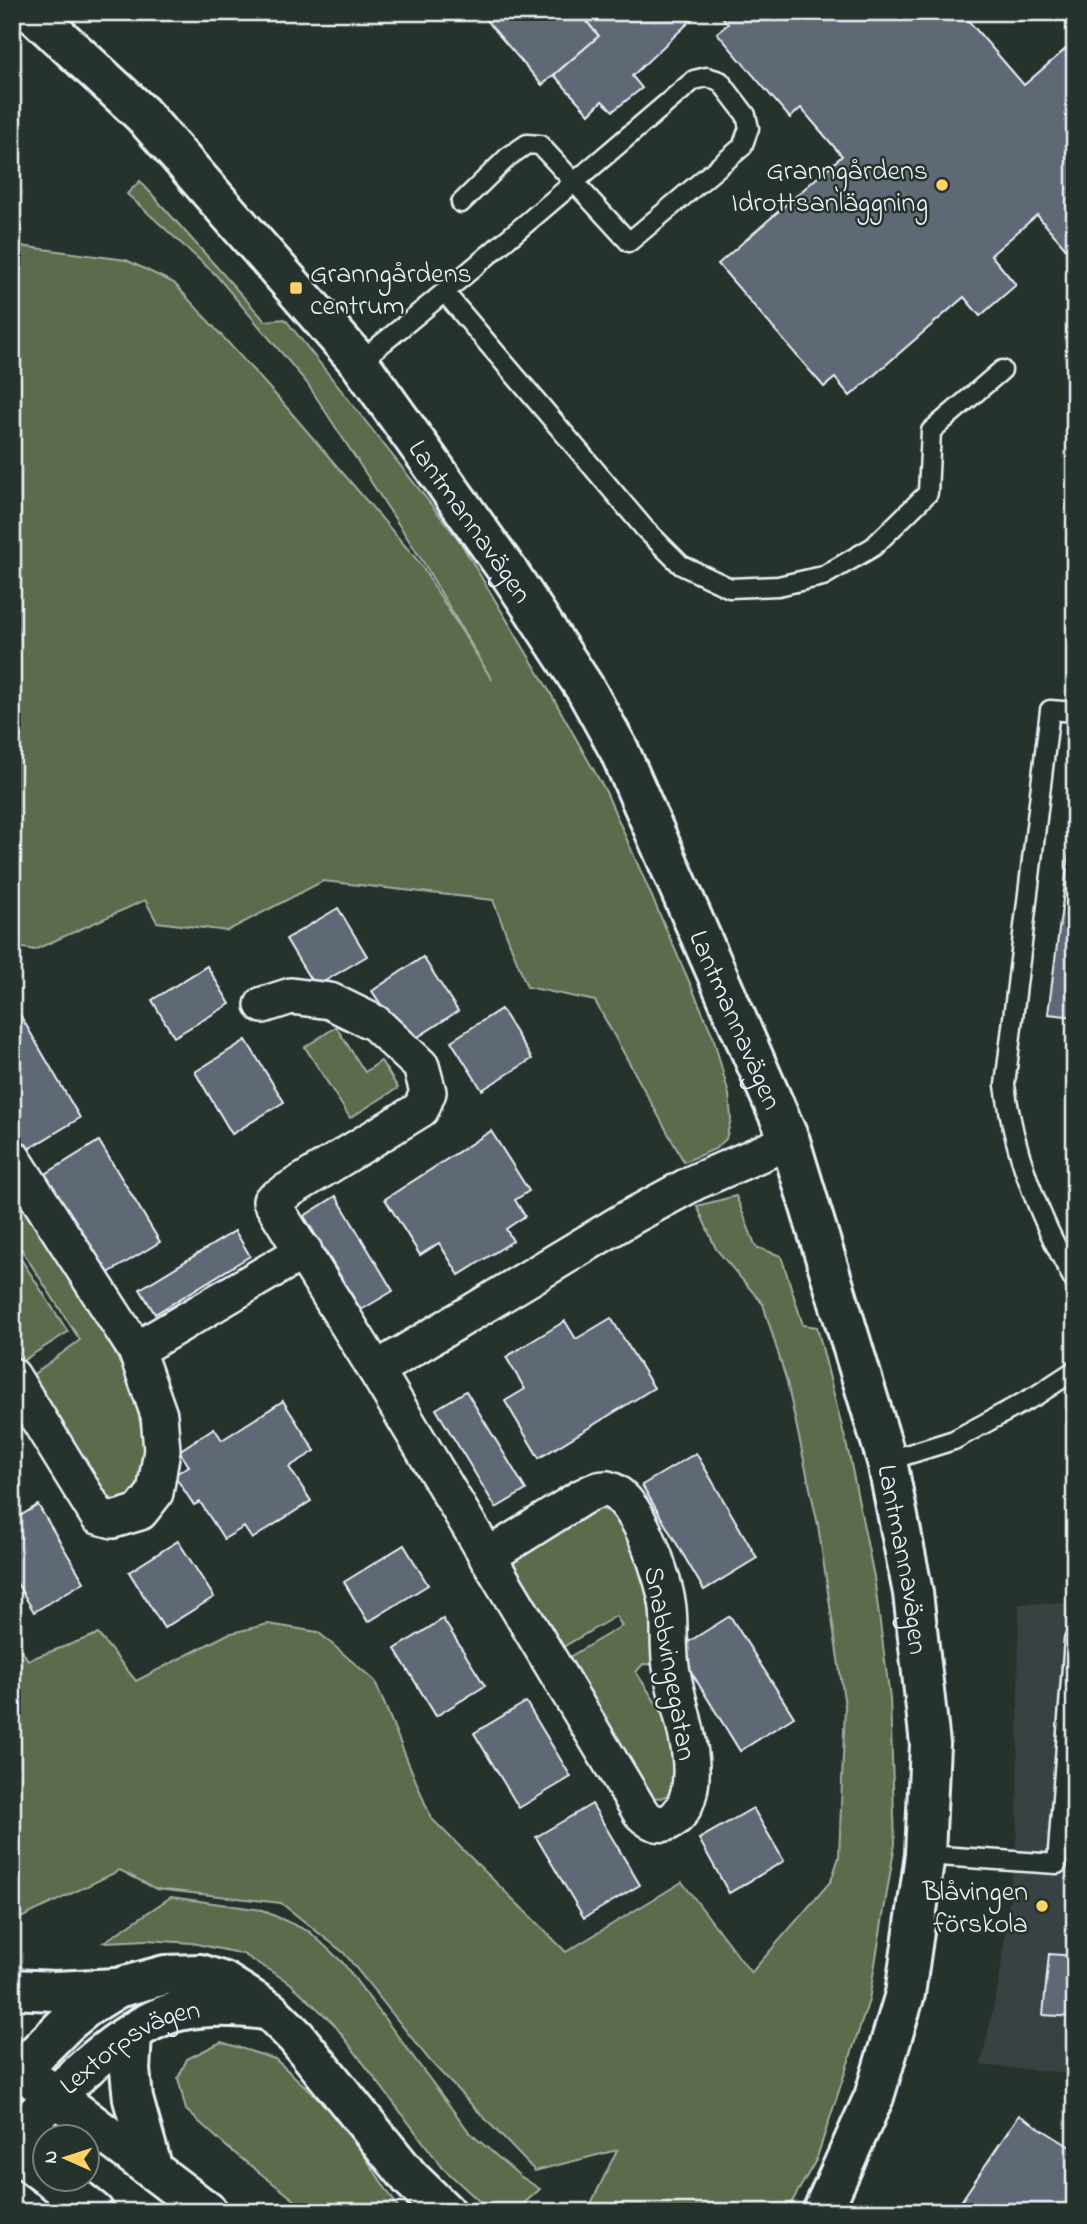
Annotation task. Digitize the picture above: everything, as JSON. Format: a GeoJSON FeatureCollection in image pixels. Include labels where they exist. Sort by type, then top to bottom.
{"type":"FeatureCollection","features":[{"type":"Feature","properties":{"kind":"main road","name":"Lantmannavägen"},"geometry":{"type":"LineString","coordinates":[[32,12],[142,114],[359,362],[513,577],[586,690],[619,750],[790,1141],[887,1461],[913,1593],[930,1744],[925,1855],[905,1994],[874,2097],[821,2212]]}},
{"type":"Feature","properties":{"kind":"main road","name":"Lextorpsvägen"},"geometry":{"type":"LineString","coordinates":[[15,2070],[67,2023],[117,1988],[165,1975],[200,1974],[223,1982],[270,2011],[296,2036],[410,2178],[445,2212]]}},
{"type":"Feature","properties":{"kind":"main road"},"geometry":{"type":"LineString","coordinates":[[12,1989],[54,1991],[117,1988]]}},
{"type":"Feature","properties":{"kind":"main road","name":"Lextorpsvägen"},"geometry":{"type":"LineString","coordinates":[[12,2138],[108,2050],[152,2022],[177,2011],[237,2006],[270,2011]]}},
{"type":"Feature","properties":{"kind":"main road"},"geometry":{"type":"LineString","coordinates":[[132,2033],[130,2070],[133,2099],[153,2170]]}},
{"type":"Feature","properties":{"kind":"main road"},"geometry":{"type":"LineString","coordinates":[[15,2070],[56,2096],[208,2212]]}},
{"type":"Feature","properties":{"kind":"main road"},"geometry":{"type":"LineString","coordinates":[[12,2149],[32,2164]]}},
{"type":"Feature","properties":{"kind":"main road"},"geometry":{"type":"LineString","coordinates":[[68,2192],[94,2212]]}},
{"type":"Feature","properties":{"kind":"street","name":"Snabbvingegatan"},"geometry":{"type":"LineString","coordinates":[[263,1005],[291,996],[330,1001],[375,1023],[421,1066],[428,1092],[421,1109],[271,1201],[304,1251],[487,1557],[641,1812],[654,1823],[660,1824],[676,1818],[689,1793],[691,1759],[670,1664],[668,1608],[662,1579],[647,1536],[632,1510],[620,1497],[607,1489],[595,1491],[487,1557]]}},
{"type":"Feature","properties":{"kind":"street"},"geometry":{"type":"LineString","coordinates":[[376,1370],[629,1218],[695,1182],[790,1141]]}},
{"type":"Feature","properties":{"kind":"street"},"geometry":{"type":"LineString","coordinates":[[12,1157],[136,1350],[159,1415],[162,1450],[155,1493],[140,1512],[113,1520],[97,1516],[12,1376]]}},
{"type":"Feature","properties":{"kind":"street"},"geometry":{"type":"LineString","coordinates":[[136,1350],[304,1251]]}},
{"type":"Feature","properties":{"kind":"lane"},"geometry":{"type":"LineString","coordinates":[[359,362],[445,293],[575,181],[694,80],[707,77],[720,81],[746,115],[750,128],[742,147],[629,242],[575,181],[540,145],[527,144],[508,157],[461,204]]}},
{"type":"Feature","properties":{"kind":"lane"},"geometry":{"type":"LineString","coordinates":[[445,293],[645,529],[681,565],[730,588],[778,586],[823,576],[873,547],[928,494],[931,431],[1002,370]]}},
{"type":"Feature","properties":{"kind":"lane"},"geometry":{"type":"LineString","coordinates":[[1075,712],[1050,710],[1004,1085],[1009,1115],[1033,1195],[1049,1237],[1075,1282]]}},
{"type":"Feature","properties":{"kind":"lane"},"geometry":{"type":"LineString","coordinates":[[887,1461],[954,1440],[1037,1395],[1075,1370]]}},
{"type":"Feature","properties":{"kind":"lane"},"geometry":{"type":"LineString","coordinates":[[925,1855],[1057,1864],[1074,1640]]}},
{"type":"Feature","properties":{"kind":"shaded area","name":"Blåvingen förskola"},"geometry":{"type":"Polygon","coordinates":[[[1075,1603],[1075,2074],[981,2065],[1000,1977],[1017,1835],[1019,1604],[1075,1603]]]}},
{"type":"Feature","properties":{"kind":"green space"},"geometry":{"type":"Polygon","coordinates":[[[140,181],[265,321],[285,319],[459,540],[547,687],[606,792],[713,1036],[729,1095],[731,1119],[726,1139],[715,1149],[684,1162],[595,1001],[527,987],[493,900],[323,881],[227,931],[157,922],[145,900],[34,950],[12,946],[12,245],[126,260],[174,283],[282,402],[419,562],[492,680],[423,562],[307,383],[216,275],[127,194],[140,181]]]}},
{"type":"Feature","properties":{"kind":"green space"},"geometry":{"type":"Polygon","coordinates":[[[336,1027],[365,1072],[381,1061],[398,1088],[350,1118],[305,1047],[336,1027]]]}},
{"type":"Feature","properties":{"kind":"green space"},"geometry":{"type":"Polygon","coordinates":[[[12,1184],[103,1330],[135,1393],[148,1469],[134,1500],[112,1499],[101,1491],[27,1379],[80,1340],[12,1235],[12,1184]]]}},
{"type":"Feature","properties":{"kind":"green space"},"geometry":{"type":"Polygon","coordinates":[[[736,1196],[756,1247],[781,1256],[803,1325],[817,1327],[850,1459],[874,1577],[890,1699],[895,1844],[869,2000],[816,2160],[786,2212],[587,2212],[617,2150],[535,2171],[431,2062],[344,1953],[281,1903],[156,1889],[120,1870],[21,1918],[12,1915],[12,1634],[28,1660],[98,1634],[136,1681],[228,1634],[268,1624],[318,1632],[375,1681],[431,1818],[566,1952],[682,1882],[751,1973],[831,1881],[839,1857],[845,1706],[818,1525],[787,1382],[763,1304],[716,1249],[697,1206],[736,1196]]]}},
{"type":"Feature","properties":{"kind":"green space"},"geometry":{"type":"Polygon","coordinates":[[[21,1259],[68,1332],[22,1361],[12,1345],[12,1263],[21,1259]]]}},
{"type":"Feature","properties":{"kind":"green space"},"geometry":{"type":"Polygon","coordinates":[[[598,1508],[613,1513],[627,1523],[652,1590],[659,1665],[643,1664],[636,1672],[663,1714],[672,1720],[679,1757],[671,1794],[661,1798],[651,1797],[569,1657],[622,1626],[616,1616],[556,1651],[510,1562],[598,1508]]]}},
{"type":"Feature","properties":{"kind":"green space"},"geometry":{"type":"Polygon","coordinates":[[[171,1897],[262,1910],[310,1932],[343,1963],[470,2133],[520,2176],[540,2189],[514,2212],[491,2212],[443,2168],[333,2023],[290,1983],[243,1954],[192,1943],[147,1940],[104,1942],[171,1897]]]}},
{"type":"Feature","properties":{"kind":"green space"},"geometry":{"type":"Polygon","coordinates":[[[221,2042],[275,2059],[339,2117],[401,2212],[310,2212],[228,2148],[186,2110],[178,2078],[187,2059],[221,2042]]]}},
{"type":"Feature","properties":{"kind":"building"},"geometry":{"type":"Polygon","coordinates":[[[479,12],[579,12],[599,36],[542,85],[479,12]]]}},
{"type":"Feature","properties":{"kind":"building"},"geometry":{"type":"Polygon","coordinates":[[[586,12],[700,12],[632,76],[642,88],[613,111],[602,101],[589,114],[554,75],[599,36],[582,16],[586,12]]]}},
{"type":"Feature","properties":{"kind":"building","name":"Granngårdens Idrottsanläggning"},"geometry":{"type":"Polygon","coordinates":[[[718,12],[961,12],[1024,85],[1075,41],[1075,259],[1037,215],[991,255],[1016,285],[980,316],[964,297],[850,396],[835,378],[824,387],[718,264],[842,156],[801,108],[790,118],[717,33],[728,24],[718,12]]]}},
{"type":"Feature","properties":{"kind":"building"},"geometry":{"type":"Polygon","coordinates":[[[1075,806],[1075,1017],[1048,1014],[1075,806]]]}},
{"type":"Feature","properties":{"kind":"building"},"geometry":{"type":"Polygon","coordinates":[[[338,908],[367,956],[315,987],[286,939],[338,908]]]}},
{"type":"Feature","properties":{"kind":"building"},"geometry":{"type":"Polygon","coordinates":[[[423,957],[458,1011],[407,1044],[372,991],[423,957]]]}},
{"type":"Feature","properties":{"kind":"building"},"geometry":{"type":"Polygon","coordinates":[[[207,966],[230,1004],[174,1037],[152,1000],[207,966]]]}},
{"type":"Feature","properties":{"kind":"building"},"geometry":{"type":"Polygon","coordinates":[[[501,1009],[532,1059],[482,1090],[451,1041],[501,1009]]]}},
{"type":"Feature","properties":{"kind":"building"},"geometry":{"type":"Polygon","coordinates":[[[19,1013],[80,1118],[25,1151],[12,1129],[12,1017],[19,1013]]]}},
{"type":"Feature","properties":{"kind":"building"},"geometry":{"type":"Polygon","coordinates":[[[246,1040],[284,1102],[232,1134],[195,1072],[246,1040]]]}},
{"type":"Feature","properties":{"kind":"building"},"geometry":{"type":"Polygon","coordinates":[[[491,1131],[529,1191],[515,1200],[525,1216],[506,1229],[513,1241],[459,1275],[439,1243],[420,1255],[385,1199],[491,1131]]]}},
{"type":"Feature","properties":{"kind":"building"},"geometry":{"type":"Polygon","coordinates":[[[99,1141],[160,1242],[100,1278],[39,1178],[99,1141]]]}},
{"type":"Feature","properties":{"kind":"building"},"geometry":{"type":"Polygon","coordinates":[[[336,1196],[393,1291],[361,1310],[304,1216],[336,1196]]]}},
{"type":"Feature","properties":{"kind":"building"},"geometry":{"type":"Polygon","coordinates":[[[235,1231],[250,1256],[155,1314],[140,1289],[235,1231]]]}},
{"type":"Feature","properties":{"kind":"building"},"geometry":{"type":"Polygon","coordinates":[[[611,1318],[654,1388],[539,1458],[505,1401],[525,1389],[506,1357],[565,1321],[576,1339],[611,1318]]]}},
{"type":"Feature","properties":{"kind":"building"},"geometry":{"type":"Polygon","coordinates":[[[466,1391],[526,1490],[496,1508],[436,1409],[466,1391]]]}},
{"type":"Feature","properties":{"kind":"building"},"geometry":{"type":"Polygon","coordinates":[[[283,1401],[315,1451],[289,1467],[311,1501],[252,1539],[244,1527],[224,1539],[200,1502],[194,1505],[174,1475],[189,1466],[179,1451],[214,1428],[222,1440],[283,1401]]]}},
{"type":"Feature","properties":{"kind":"building"},"geometry":{"type":"Polygon","coordinates":[[[696,1453],[757,1558],[704,1590],[642,1485],[696,1453]]]}},
{"type":"Feature","properties":{"kind":"building"},"geometry":{"type":"Polygon","coordinates":[[[38,1505],[84,1582],[34,1612],[12,1575],[12,1521],[38,1505]]]}},
{"type":"Feature","properties":{"kind":"building"},"geometry":{"type":"Polygon","coordinates":[[[178,1541],[214,1597],[164,1628],[129,1572],[178,1541]]]}},
{"type":"Feature","properties":{"kind":"building"},"geometry":{"type":"Polygon","coordinates":[[[404,1545],[428,1585],[368,1622],[344,1582],[404,1545]]]}},
{"type":"Feature","properties":{"kind":"building"},"geometry":{"type":"Polygon","coordinates":[[[730,1616],[794,1717],[740,1751],[677,1649],[730,1616]]]}},
{"type":"Feature","properties":{"kind":"building"},"geometry":{"type":"Polygon","coordinates":[[[443,1619],[485,1686],[436,1716],[395,1649],[443,1619]]]}},
{"type":"Feature","properties":{"kind":"building"},"geometry":{"type":"Polygon","coordinates":[[[526,1702],[571,1777],[519,1808],[474,1733],[526,1702]]]}},
{"type":"Feature","properties":{"kind":"building"},"geometry":{"type":"Polygon","coordinates":[[[592,1804],[640,1885],[584,1918],[536,1837],[592,1804]]]}},
{"type":"Feature","properties":{"kind":"building"},"geometry":{"type":"Polygon","coordinates":[[[753,1808],[784,1861],[729,1893],[699,1839],[753,1808]]]}},
{"type":"Feature","properties":{"kind":"building"},"geometry":{"type":"Polygon","coordinates":[[[1049,1954],[1075,1956],[1075,2017],[1043,2015],[1049,1954]]]}},
{"type":"Feature","properties":{"kind":"building"},"geometry":{"type":"Polygon","coordinates":[[[1019,2115],[1075,2150],[1075,2212],[954,2212],[1019,2115]]]}},
{"type":"Feature","properties":{"kind":"place","name":"Granngårdens Idrottsanläggning"},"geometry":{"type":"Point","coordinates":[942,185]}},
{"type":"Feature","properties":{"kind":"place","name":"Granngårdens centrum"},"geometry":{"type":"Point","coordinates":[296,288]}},
{"type":"Feature","properties":{"kind":"place","name":"Blåvingen förskola"},"geometry":{"type":"Point","coordinates":[1042,1906]}}]}
